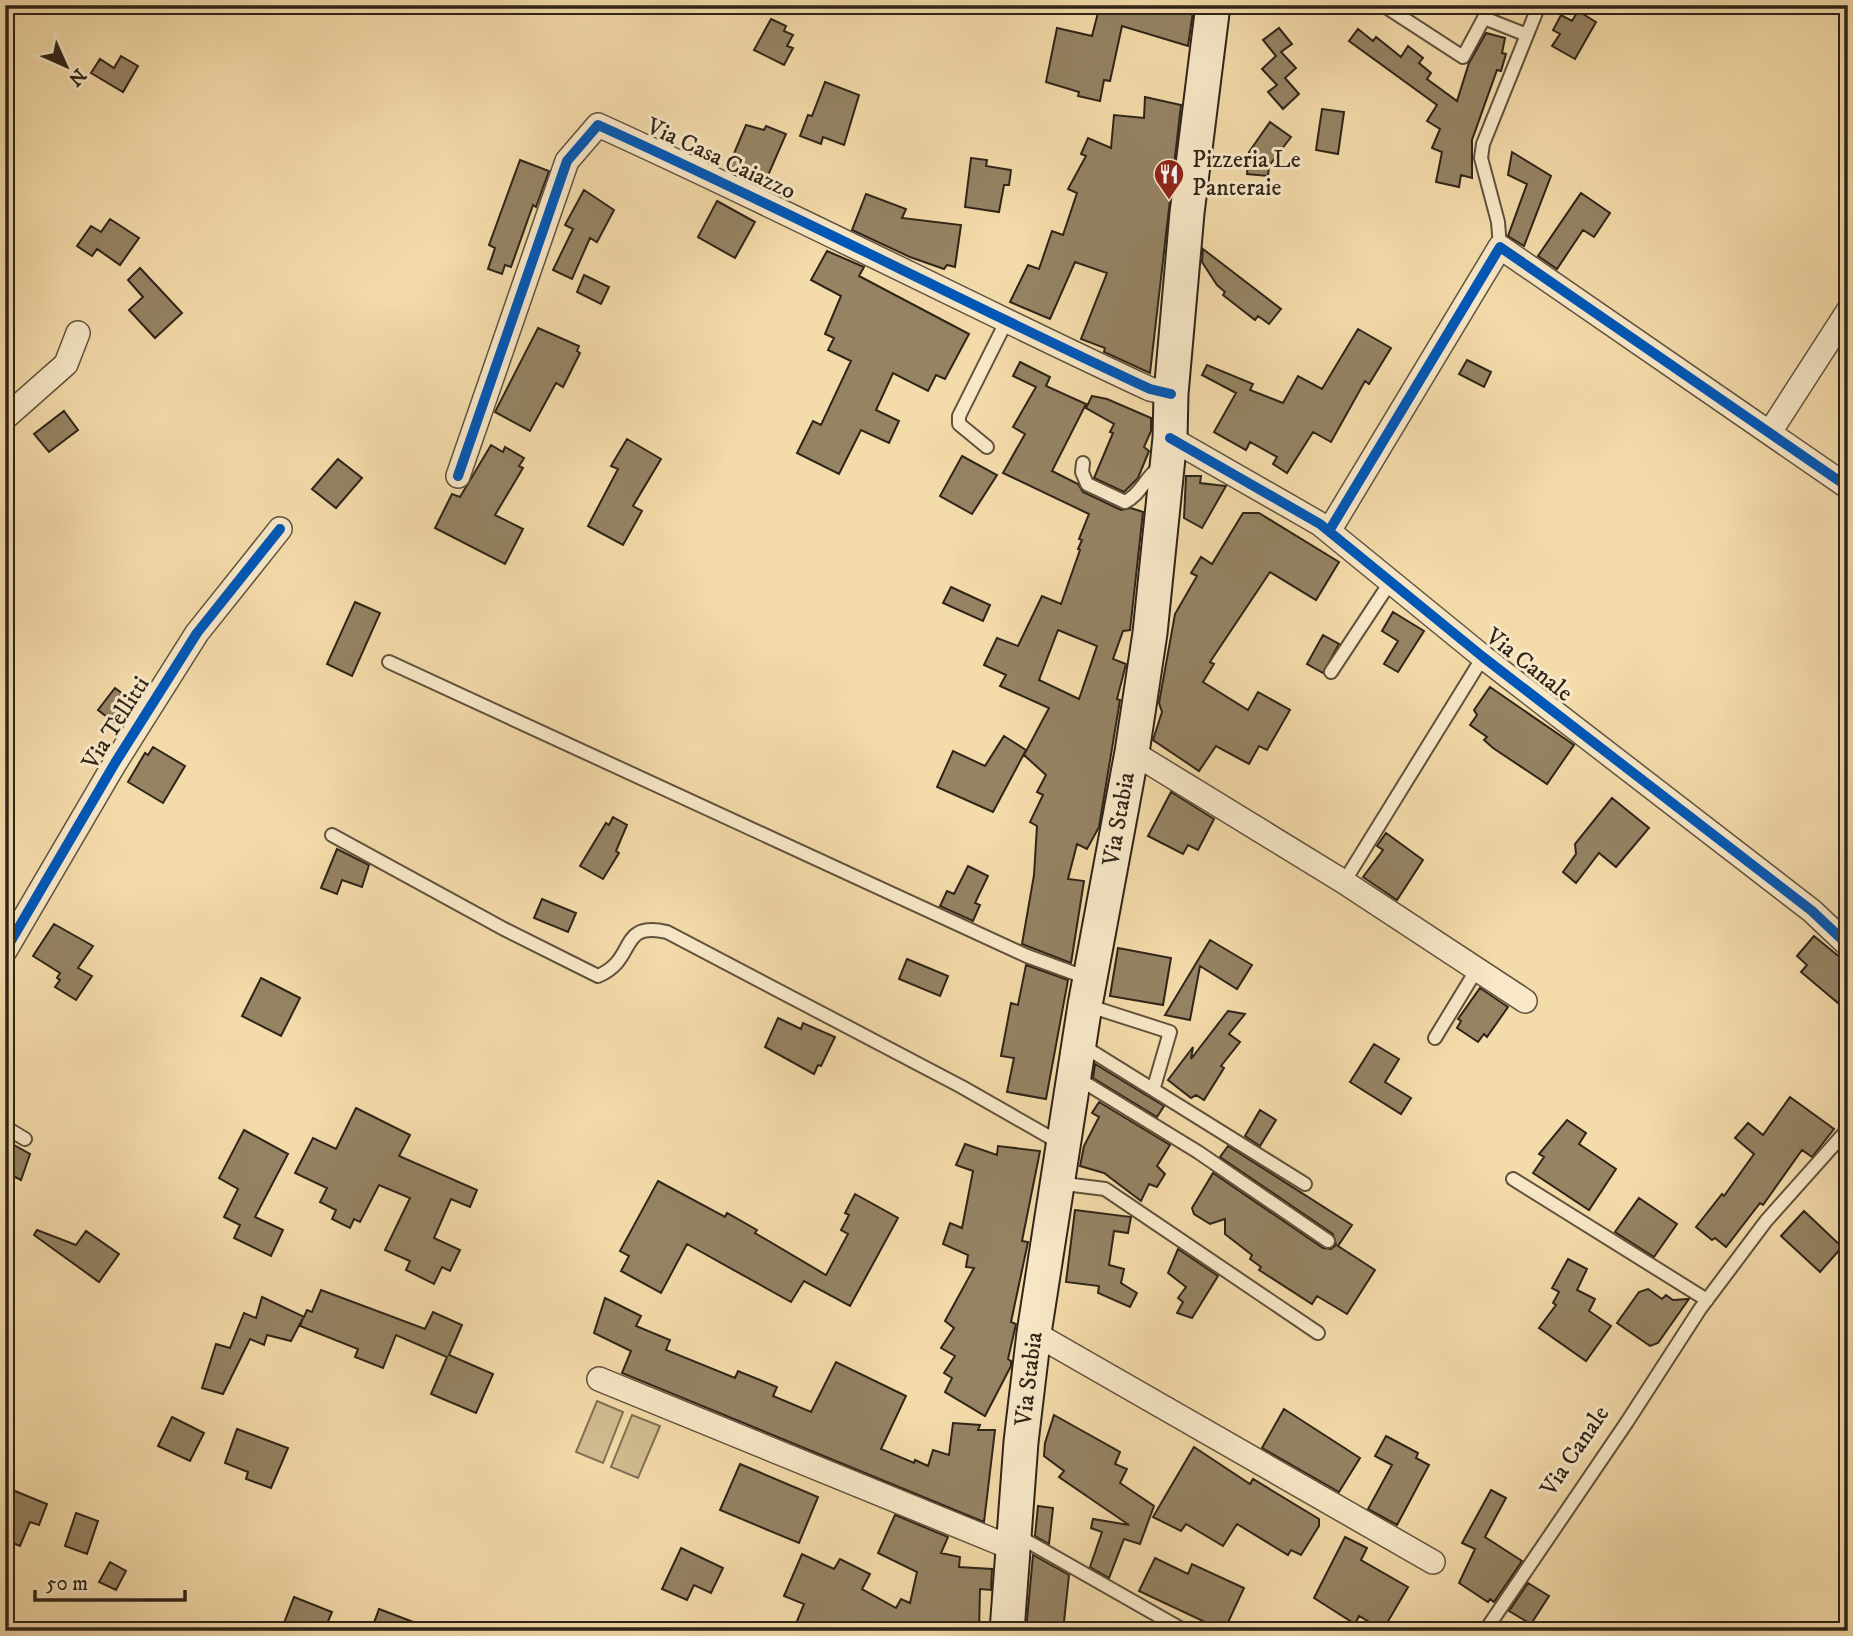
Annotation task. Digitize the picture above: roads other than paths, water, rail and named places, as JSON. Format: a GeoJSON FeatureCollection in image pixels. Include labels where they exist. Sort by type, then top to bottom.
{"type":"FeatureCollection","features":[{"type":"Feature","properties":{"kind":"main road","name":"Via Stabia"},"geometry":{"type":"LineString","coordinates":[[1007,1631],[1012,1541],[1034,1333],[1074,1076],[1132,752],[1150,633],[1169,450],[1171,394],[1187,213],[1213,5]]}},
{"type":"Feature","properties":{"kind":"street","name":"Via Casa Caiazzo"},"geometry":{"type":"LineString","coordinates":[[458,476],[567,161],[598,125],[828,232],[1006,322],[1150,389],[1171,394]]}},
{"type":"Feature","properties":{"kind":"street"},"geometry":{"type":"LineString","coordinates":[[1329,531],[1500,247],[1848,487]]}},
{"type":"Feature","properties":{"kind":"street"},"geometry":{"type":"LineString","coordinates":[[1770,432],[1848,311]]}},
{"type":"Feature","properties":{"kind":"street"},"geometry":{"type":"LineString","coordinates":[[5,418],[66,364],[78,333]]}},
{"type":"Feature","properties":{"kind":"street","name":"Via Canale"},"geometry":{"type":"LineString","coordinates":[[1169,450],[1329,531],[1483,657],[1812,911],[1848,945]]}},
{"type":"Feature","properties":{"kind":"street","name":"Via Tellitti"},"geometry":{"type":"LineString","coordinates":[[5,951],[116,763],[197,633],[280,529]]}},
{"type":"Feature","properties":{"kind":"street"},"geometry":{"type":"LineString","coordinates":[[1132,752],[1344,881],[1525,1001]]}},
{"type":"Feature","properties":{"kind":"street"},"geometry":{"type":"LineString","coordinates":[[1034,1333],[1433,1562]]}},
{"type":"Feature","properties":{"kind":"street"},"geometry":{"type":"LineString","coordinates":[[599,1379],[1012,1541]]}},
{"type":"Feature","properties":{"kind":"lane"},"geometry":{"type":"LineString","coordinates":[[1383,5],[1463,57],[1484,18],[1527,35]]}},
{"type":"Feature","properties":{"kind":"lane"},"geometry":{"type":"LineString","coordinates":[[1500,247],[1498,222],[1481,158],[1483,144],[1539,5]]}},
{"type":"Feature","properties":{"kind":"lane"},"geometry":{"type":"LineString","coordinates":[[987,447],[959,424],[959,416],[1006,322]]}},
{"type":"Feature","properties":{"kind":"lane"},"geometry":{"type":"LineString","coordinates":[[1083,463],[1082,472],[1087,484],[1125,502],[1133,499],[1169,450]]}},
{"type":"Feature","properties":{"kind":"lane"},"geometry":{"type":"LineString","coordinates":[[1331,673],[1391,581]]}},
{"type":"Feature","properties":{"kind":"lane"},"geometry":{"type":"LineString","coordinates":[[1344,881],[1483,657]]}},
{"type":"Feature","properties":{"kind":"lane"},"geometry":{"type":"LineString","coordinates":[[389,662],[1027,956],[1088,992],[1170,1032],[1154,1087]]}},
{"type":"Feature","properties":{"kind":"lane"},"geometry":{"type":"LineString","coordinates":[[332,835],[504,929],[598,976],[620,963],[636,932],[646,928],[667,932],[961,1087],[1063,1144]]}},
{"type":"Feature","properties":{"kind":"lane"},"geometry":{"type":"LineString","coordinates":[[1435,1038],[1477,969]]}},
{"type":"Feature","properties":{"kind":"lane"},"geometry":{"type":"LineString","coordinates":[[1080,1043],[1305,1184]]}},
{"type":"Feature","properties":{"kind":"lane"},"geometry":{"type":"LineString","coordinates":[[1074,1076],[1198,1152],[1328,1241]]}},
{"type":"Feature","properties":{"kind":"lane"},"geometry":{"type":"LineString","coordinates":[[5,1127],[25,1139]]}},
{"type":"Feature","properties":{"kind":"lane","name":"Via Canale"},"geometry":{"type":"LineString","coordinates":[[1485,1631],[1707,1300],[1766,1221],[1848,1129]]}},
{"type":"Feature","properties":{"kind":"lane"},"geometry":{"type":"LineString","coordinates":[[1513,1179],[1707,1300]]}},
{"type":"Feature","properties":{"kind":"lane"},"geometry":{"type":"LineString","coordinates":[[1057,1183],[1105,1189],[1318,1333]]}},
{"type":"Feature","properties":{"kind":"lane"},"geometry":{"type":"LineString","coordinates":[[1012,1541],[1185,1631]]}},
{"type":"Feature","properties":{"kind":"place","name":"Pizzeria Le Panteraie"},"geometry":{"type":"Point","coordinates":[1169,201]}}]}
